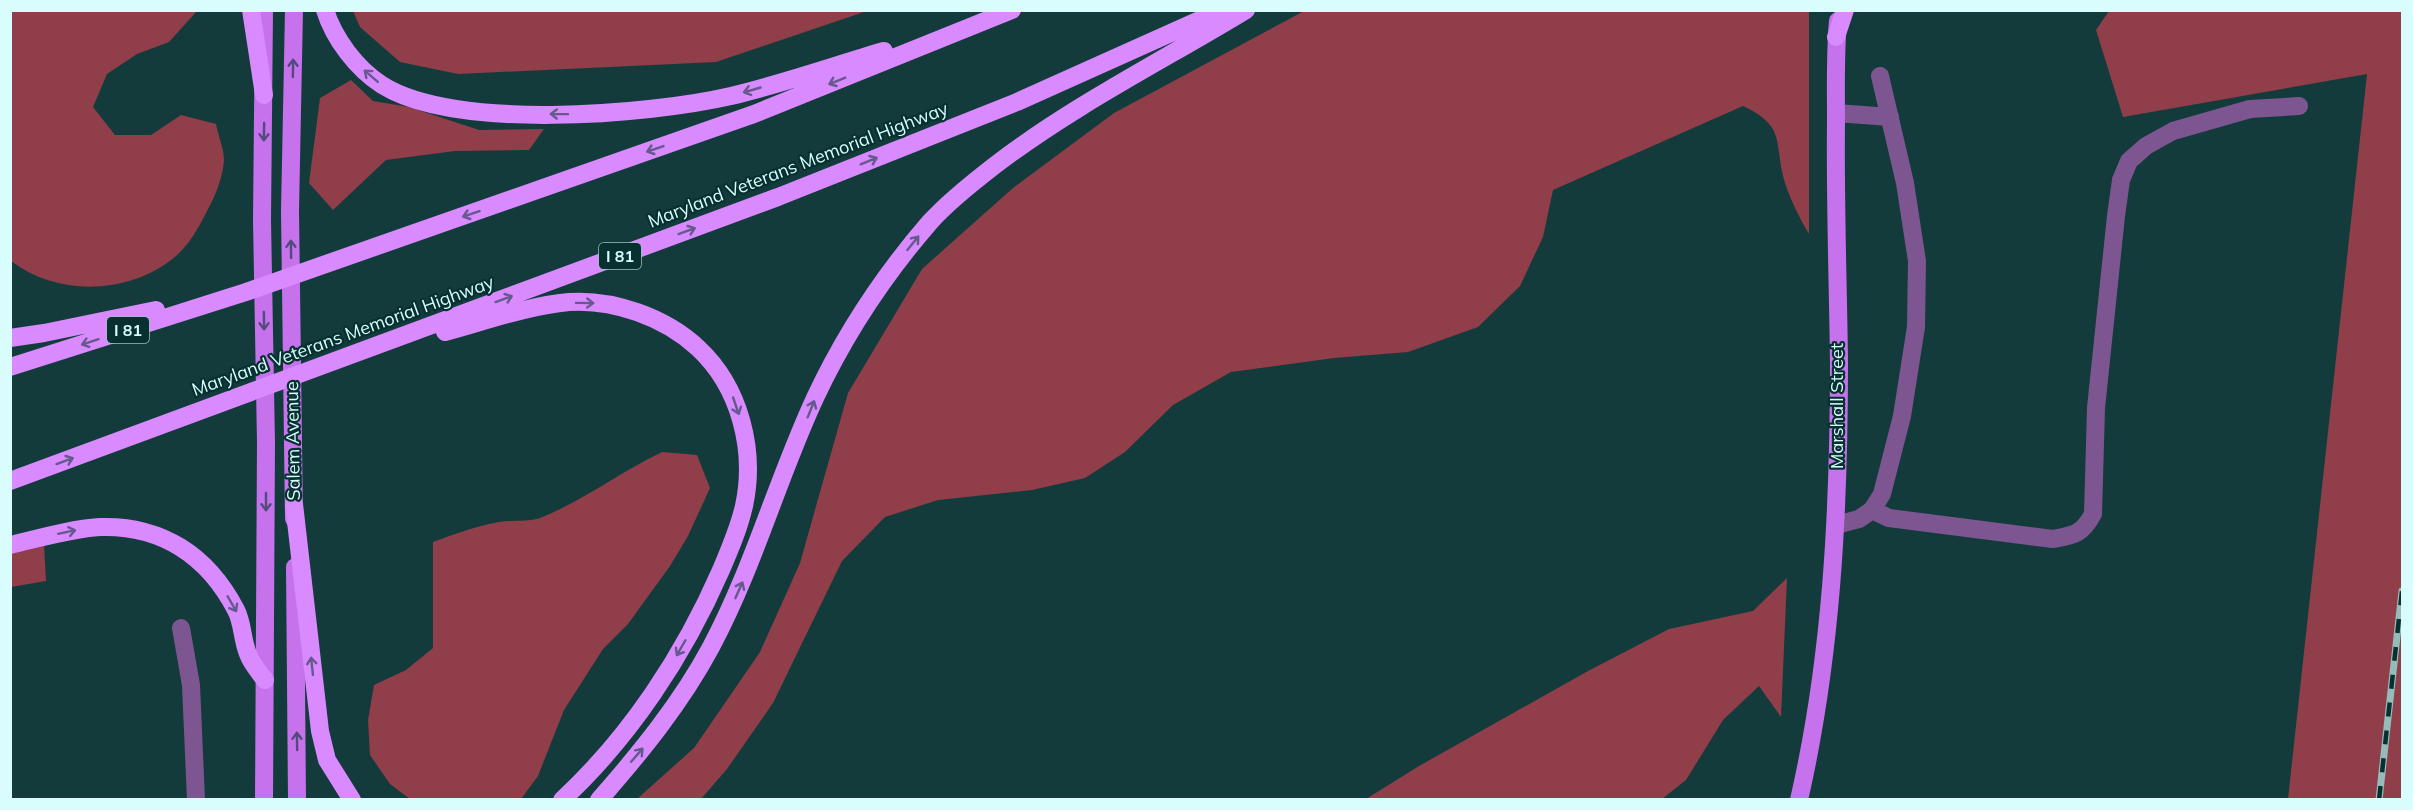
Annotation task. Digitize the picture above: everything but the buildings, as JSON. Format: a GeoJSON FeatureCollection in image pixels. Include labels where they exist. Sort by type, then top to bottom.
{"type":"FeatureCollection","features":[{"type":"Feature","properties":{"kind":"highway"},"geometry":{"type":"LineString","coordinates":[[251,10],[264,95]]}},
{"type":"Feature","properties":{"kind":"highway"},"geometry":{"type":"LineString","coordinates":[[325,10],[340,42],[358,64],[382,85],[412,98],[447,106],[493,112],[569,114],[648,110],[731,96],[989,20]]}},
{"type":"Feature","properties":{"kind":"highway","name":"I 81"},"geometry":{"type":"LineString","coordinates":[[10,367],[246,292],[754,114],[1012,10]]}},
{"type":"Feature","properties":{"kind":"highway","name":"Maryland Veterans Memorial Highway"},"geometry":{"type":"LineString","coordinates":[[10,481],[821,180],[1017,102],[1222,10]]}},
{"type":"Feature","properties":{"kind":"highway"},"geometry":{"type":"LineString","coordinates":[[599,800],[643,749],[677,703],[711,647],[758,547],[814,400],[836,354],[863,310],[932,219],[977,179],[1022,144],[1246,10]]}},
{"type":"Feature","properties":{"kind":"highway"},"geometry":{"type":"LineString","coordinates":[[1836,37],[1845,10]]}},
{"type":"Feature","properties":{"kind":"highway"},"geometry":{"type":"LineString","coordinates":[[10,338],[246,292]]}},
{"type":"Feature","properties":{"kind":"highway"},"geometry":{"type":"LineString","coordinates":[[325,366],[537,307],[570,302],[600,303],[629,310],[689,339],[713,361],[730,389],[747,444],[748,473],[744,505],[734,537],[712,589],[664,677],[624,732],[581,782],[562,800]]}},
{"type":"Feature","properties":{"kind":"highway"},"geometry":{"type":"LineString","coordinates":[[294,504],[320,731],[327,760],[352,800]]}},
{"type":"Feature","properties":{"kind":"highway"},"geometry":{"type":"LineString","coordinates":[[10,545],[100,527],[130,528],[180,545],[201,562],[222,587],[237,612],[248,656],[265,680]]}},
{"type":"Feature","properties":{"kind":"main road","name":"Salem Avenue"},"geometry":{"type":"LineString","coordinates":[[264,10],[262,220],[266,443],[264,800]]}},
{"type":"Feature","properties":{"kind":"main road","name":"Salem Avenue"},"geometry":{"type":"LineString","coordinates":[[294,10],[290,211],[297,800]]}},
{"type":"Feature","properties":{"kind":"main road","name":"Marshall Street"},"geometry":{"type":"LineString","coordinates":[[1799,800],[1808,762],[1827,646],[1836,525],[1839,363],[1836,37],[1839,10]]}},
{"type":"Feature","properties":{"kind":"street"},"geometry":{"type":"LineString","coordinates":[[1836,525],[1859,519],[1872,510],[1882,494],[1902,416],[1916,327],[1917,261],[1905,183],[1880,76]]}},
{"type":"Feature","properties":{"kind":"street"},"geometry":{"type":"LineString","coordinates":[[1872,510],[1889,518],[2053,539],[2074,535],[2086,527],[2093,514],[2096,408],[2116,216],[2121,180],[2129,161],[2146,146],[2173,131],[2250,109],[2299,106]]}},
{"type":"Feature","properties":{"kind":"street"},"geometry":{"type":"LineString","coordinates":[[1836,113],[1890,117]]}},
{"type":"Feature","properties":{"kind":"street"},"geometry":{"type":"LineString","coordinates":[[181,628],[190,685],[196,800]]}},
{"type":"Feature","properties":{"kind":"shaded area"},"geometry":{"type":"Polygon","coordinates":[[[10,11],[197,11],[169,42],[137,54],[107,74],[93,107],[115,135],[151,135],[181,115],[216,124],[224,160],[216,193],[201,223],[181,252],[158,269],[116,284],[94,287],[72,286],[30,273],[11,261],[10,11]]]}},
{"type":"Feature","properties":{"kind":"shaded area"},"geometry":{"type":"Polygon","coordinates":[[[353,11],[867,11],[716,62],[458,74],[400,62],[360,27],[353,11]]]}},
{"type":"Feature","properties":{"kind":"shaded area"},"geometry":{"type":"Polygon","coordinates":[[[1304,11],[1809,11],[1809,234],[1785,183],[1773,129],[1767,121],[1743,106],[1553,190],[1543,237],[1520,286],[1478,327],[1408,352],[1334,358],[1231,372],[1173,405],[1125,452],[1085,478],[1032,490],[938,500],[885,517],[842,561],[773,703],[727,769],[701,799],[637,799],[694,748],[760,652],[800,563],[848,393],[922,269],[1013,188],[1114,113],[1304,11]]]}},
{"type":"Feature","properties":{"kind":"shaded area"},"geometry":{"type":"Polygon","coordinates":[[[2109,11],[2402,11],[2402,799],[2288,799],[2367,74],[2123,117],[2096,30],[2109,11]]]}},
{"type":"Feature","properties":{"kind":"shaded area"},"geometry":{"type":"Polygon","coordinates":[[[351,80],[373,101],[409,107],[479,130],[544,129],[529,150],[455,151],[386,160],[333,210],[309,183],[320,98],[351,80]]]}},
{"type":"Feature","properties":{"kind":"shaded area"},"geometry":{"type":"Polygon","coordinates":[[[662,452],[697,455],[710,488],[688,536],[670,566],[628,624],[603,649],[564,710],[538,776],[521,799],[410,799],[390,784],[370,755],[368,720],[374,685],[406,670],[433,648],[433,542],[490,524],[540,518],[662,452]]]}},
{"type":"Feature","properties":{"kind":"shaded area"},"geometry":{"type":"Polygon","coordinates":[[[44,545],[46,581],[11,587],[11,552],[44,545]]]}},
{"type":"Feature","properties":{"kind":"shaded area"},"geometry":{"type":"Polygon","coordinates":[[[1787,578],[1781,717],[1759,686],[1723,720],[1686,780],[1662,799],[1366,799],[1419,766],[1588,671],[1669,629],[1753,611],[1787,578]]]}},
{"type":"Feature","properties":{"kind":"railway"},"geometry":{"type":"LineString","coordinates":[[2379,800],[2402,591]]}}]}
